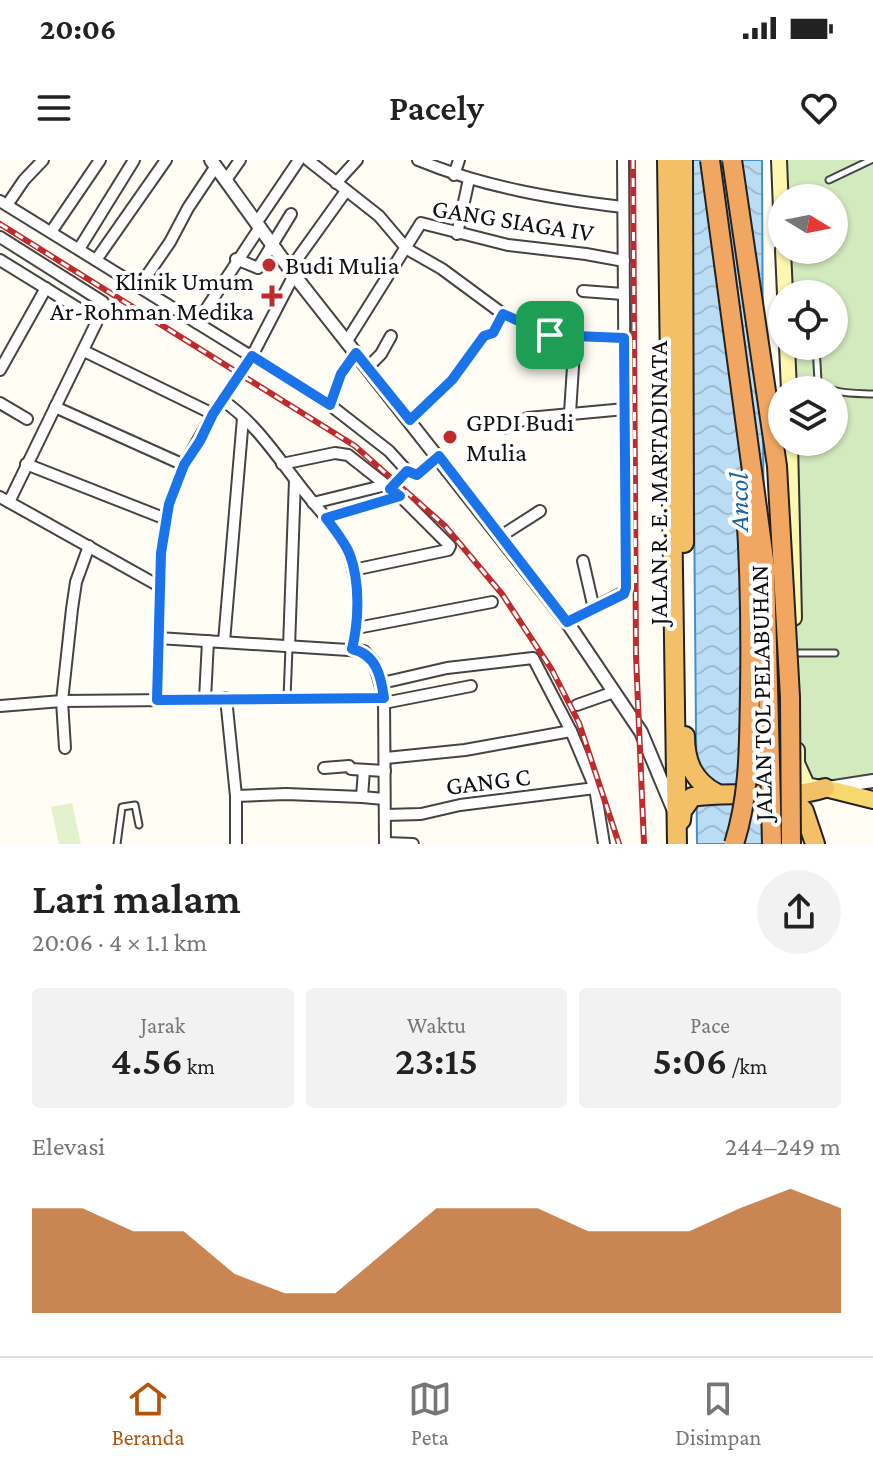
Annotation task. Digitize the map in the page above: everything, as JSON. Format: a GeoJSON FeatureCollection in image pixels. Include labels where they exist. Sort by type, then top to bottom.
{"type":"FeatureCollection","features":[{"type":"Feature","properties":{"kind":"highway","name":"JALAN R. E. MARTADINATA"},"geometry":{"type":"LineString","coordinates":[[667,160],[682,810],[678,844]]}},
{"type":"Feature","properties":{"kind":"highway","name":"JALAN R. E. MARTADINATA"},"geometry":{"type":"LineString","coordinates":[[683,160],[685,752],[693,773],[704,787],[716,793]]}},
{"type":"Feature","properties":{"kind":"highway","name":"JALAN TOL PELABUHAN"},"geometry":{"type":"LineString","coordinates":[[710,160],[765,567],[772,844]]}},
{"type":"Feature","properties":{"kind":"highway","name":"JALAN TOL PELABUHAN"},"geometry":{"type":"LineString","coordinates":[[732,160],[777,466],[790,697],[791,844]]}},
{"type":"Feature","properties":{"kind":"highway"},"geometry":{"type":"LineString","coordinates":[[734,844],[745,809],[749,769],[751,614],[736,357]]}},
{"type":"Feature","properties":{"kind":"highway"},"geometry":{"type":"LineString","coordinates":[[682,810],[692,797],[716,793],[789,796],[825,788]]}},
{"type":"Feature","properties":{"kind":"highway"},"geometry":{"type":"LineString","coordinates":[[789,796],[804,811],[815,844]]}},
{"type":"Feature","properties":{"kind":"main road"},"geometry":{"type":"LineString","coordinates":[[779,160],[780,184]]}},
{"type":"Feature","properties":{"kind":"main road"},"geometry":{"type":"LineString","coordinates":[[790,456],[797,763],[807,785],[873,800]]}},
{"type":"Feature","properties":{"kind":"street"},"geometry":{"type":"LineString","coordinates":[[43,160],[3,203],[330,405],[389,451],[407,471],[417,475],[439,456]]}},
{"type":"Feature","properties":{"kind":"street"},"geometry":{"type":"LineString","coordinates":[[51,232],[100,160]]}},
{"type":"Feature","properties":{"kind":"street"},"geometry":{"type":"LineString","coordinates":[[79,249],[134,160]]}},
{"type":"Feature","properties":{"kind":"street"},"geometry":{"type":"LineString","coordinates":[[96,260],[166,160]]}},
{"type":"Feature","properties":{"kind":"street"},"geometry":{"type":"LineString","coordinates":[[226,180],[240,160]]}},
{"type":"Feature","properties":{"kind":"street"},"geometry":{"type":"LineString","coordinates":[[197,323],[299,160]]}},
{"type":"Feature","properties":{"kind":"street"},"geometry":{"type":"LineString","coordinates":[[308,160],[379,216],[407,249],[442,269],[503,314],[550,335],[624,338]]}},
{"type":"Feature","properties":{"kind":"street"},"geometry":{"type":"LineString","coordinates":[[336,183],[357,160]]}},
{"type":"Feature","properties":{"kind":"street"},"geometry":{"type":"LineString","coordinates":[[418,160],[469,179],[569,200],[623,207]]}},
{"type":"Feature","properties":{"kind":"street"},"geometry":{"type":"LineString","coordinates":[[454,175],[459,160]]}},
{"type":"Feature","properties":{"kind":"street"},"geometry":{"type":"LineString","coordinates":[[567,622],[626,591],[623,160]]}},
{"type":"Feature","properties":{"kind":"street"},"geometry":{"type":"LineString","coordinates":[[139,287],[170,242],[215,162],[292,272],[567,622],[641,732],[682,810]]}},
{"type":"Feature","properties":{"kind":"street"},"geometry":{"type":"LineString","coordinates":[[457,234],[469,179]]}},
{"type":"Feature","properties":{"kind":"street"},"geometry":{"type":"LineString","coordinates":[[157,700],[156,584],[162,532],[174,487],[213,414],[252,356],[292,272],[346,191]]}},
{"type":"Feature","properties":{"kind":"street"},"geometry":{"type":"LineString","coordinates":[[236,259],[258,268],[291,214]]}},
{"type":"Feature","properties":{"kind":"street","name":"GANG SIAGA IV"},"geometry":{"type":"LineString","coordinates":[[407,249],[421,223],[508,245],[624,261]]}},
{"type":"Feature","properties":{"kind":"street"},"geometry":{"type":"LineString","coordinates":[[0,237],[103,302],[103,311],[84,351],[8,499],[156,584]]}},
{"type":"Feature","properties":{"kind":"street"},"geometry":{"type":"LineString","coordinates":[[347,341],[395,261],[407,249]]}},
{"type":"Feature","properties":{"kind":"street"},"geometry":{"type":"LineString","coordinates":[[0,260],[81,310]]}},
{"type":"Feature","properties":{"kind":"street"},"geometry":{"type":"LineString","coordinates":[[0,370],[46,288]]}},
{"type":"Feature","properties":{"kind":"street"},"geometry":{"type":"LineString","coordinates":[[583,291],[623,294]]}},
{"type":"Feature","properties":{"kind":"street"},"geometry":{"type":"LineString","coordinates":[[410,420],[452,380],[484,336],[493,333],[503,314]]}},
{"type":"Feature","properties":{"kind":"street"},"geometry":{"type":"LineString","coordinates":[[368,367],[381,354],[391,336]]}},
{"type":"Feature","properties":{"kind":"street"},"geometry":{"type":"LineString","coordinates":[[570,413],[575,336]]}},
{"type":"Feature","properties":{"kind":"street"},"geometry":{"type":"LineString","coordinates":[[84,351],[213,414]]}},
{"type":"Feature","properties":{"kind":"street"},"geometry":{"type":"LineString","coordinates":[[330,405],[341,374],[356,353]]}},
{"type":"Feature","properties":{"kind":"street"},"geometry":{"type":"LineString","coordinates":[[222,400],[273,448],[350,555],[357,628],[352,649]]}},
{"type":"Feature","properties":{"kind":"street"},"geometry":{"type":"LineString","coordinates":[[0,403],[27,419]]}},
{"type":"Feature","properties":{"kind":"street"},"geometry":{"type":"LineString","coordinates":[[55,407],[184,465]]}},
{"type":"Feature","properties":{"kind":"street"},"geometry":{"type":"LineString","coordinates":[[504,428],[528,418],[625,409]]}},
{"type":"Feature","properties":{"kind":"street"},"geometry":{"type":"LineString","coordinates":[[224,642],[243,418]]}},
{"type":"Feature","properties":{"kind":"street"},"geometry":{"type":"LineString","coordinates":[[282,464],[341,453],[348,455],[400,496],[450,546],[448,550],[353,570]]}},
{"type":"Feature","properties":{"kind":"street"},"geometry":{"type":"LineString","coordinates":[[26,464],[166,519]]}},
{"type":"Feature","properties":{"kind":"street"},"geometry":{"type":"LineString","coordinates":[[313,503],[388,487],[407,471]]}},
{"type":"Feature","properties":{"kind":"street"},"geometry":{"type":"LineString","coordinates":[[289,649],[295,480]]}},
{"type":"Feature","properties":{"kind":"street"},"geometry":{"type":"LineString","coordinates":[[326,518],[400,496]]}},
{"type":"Feature","properties":{"kind":"street"},"geometry":{"type":"LineString","coordinates":[[501,536],[540,511]]}},
{"type":"Feature","properties":{"kind":"street"},"geometry":{"type":"LineString","coordinates":[[65,748],[62,701],[74,595],[89,546]]}},
{"type":"Feature","properties":{"kind":"street"},"geometry":{"type":"LineString","coordinates":[[583,561],[594,609]]}},
{"type":"Feature","properties":{"kind":"street"},"geometry":{"type":"LineString","coordinates":[[357,628],[492,602]]}},
{"type":"Feature","properties":{"kind":"street"},"geometry":{"type":"LineString","coordinates":[[158,643],[208,645],[224,642],[289,649],[364,651],[385,682],[390,757],[385,771],[384,799],[388,815],[385,844],[413,844]]}},
{"type":"Feature","properties":{"kind":"street"},"geometry":{"type":"LineString","coordinates":[[205,699],[208,645]]}},
{"type":"Feature","properties":{"kind":"street"},"geometry":{"type":"LineString","coordinates":[[385,682],[447,668],[533,658],[571,731],[595,788],[604,844]]}},
{"type":"Feature","properties":{"kind":"street"},"geometry":{"type":"LineString","coordinates":[[0,706],[62,701],[226,698],[387,701],[471,686]]}},
{"type":"Feature","properties":{"kind":"street"},"geometry":{"type":"LineString","coordinates":[[577,705],[614,692]]}},
{"type":"Feature","properties":{"kind":"street"},"geometry":{"type":"LineString","coordinates":[[226,698],[236,796],[236,844]]}},
{"type":"Feature","properties":{"kind":"street"},"geometry":{"type":"LineString","coordinates":[[390,757],[465,750],[571,731]]}},
{"type":"Feature","properties":{"kind":"street"},"geometry":{"type":"LineString","coordinates":[[324,768],[349,766],[351,769],[385,771]]}},
{"type":"Feature","properties":{"kind":"street"},"geometry":{"type":"LineString","coordinates":[[362,797],[364,770]]}},
{"type":"Feature","properties":{"kind":"street"},"geometry":{"type":"LineString","coordinates":[[825,788],[873,781]]}},
{"type":"Feature","properties":{"kind":"street","name":"GANG C"},"geometry":{"type":"LineString","coordinates":[[388,815],[421,814],[460,805],[595,788]]}},
{"type":"Feature","properties":{"kind":"street"},"geometry":{"type":"LineString","coordinates":[[236,796],[286,794],[384,799]]}},
{"type":"Feature","properties":{"kind":"lane"},"geometry":{"type":"LineString","coordinates":[[829,180],[871,160]]}},
{"type":"Feature","properties":{"kind":"lane"},"geometry":{"type":"LineString","coordinates":[[817,360],[818,381],[824,387],[841,392],[873,394]]}},
{"type":"Feature","properties":{"kind":"lane"},"geometry":{"type":"LineString","coordinates":[[287,700],[289,649]]}},
{"type":"Feature","properties":{"kind":"lane"},"geometry":{"type":"LineString","coordinates":[[795,653],[835,653]]}},
{"type":"Feature","properties":{"kind":"lane"},"geometry":{"type":"LineString","coordinates":[[117,844],[122,807],[135,805],[139,825]]}},
{"type":"Feature","properties":{"kind":"green space"},"geometry":{"type":"Polygon","coordinates":[[[779,160],[873,160],[873,781],[814,787],[797,763],[790,456],[848,456],[848,376],[788,376],[787,360],[848,360],[848,280],[784,280],[784,264],[848,264],[848,184],[781,184],[779,160]]]}},
{"type":"Feature","properties":{"kind":"green space"},"geometry":{"type":"Polygon","coordinates":[[[72,803],[81,844],[59,844],[51,807],[72,803]]]}},
{"type":"Feature","properties":{"kind":"water","name":"Ancol"},"geometry":{"type":"Polygon","coordinates":[[[691,160],[762,160],[765,844],[697,844],[691,160]]]}},
{"type":"Feature","properties":{"kind":"waterway"},"geometry":{"type":"LineString","coordinates":[[153,638],[154,621]]}},
{"type":"Feature","properties":{"kind":"waterway"},"geometry":{"type":"LineString","coordinates":[[379,661],[389,696],[390,772]]}},
{"type":"Feature","properties":{"kind":"railway"},"geometry":{"type":"LineString","coordinates":[[633,160],[636,656],[644,844]]}},
{"type":"Feature","properties":{"kind":"railway"},"geometry":{"type":"LineString","coordinates":[[0,224],[355,446],[445,526],[502,594],[552,670],[579,723],[619,844]]}},
{"type":"Feature","properties":{"kind":"place","name":"Budi Mulia"},"geometry":{"type":"Point","coordinates":[269,265]}},
{"type":"Feature","properties":{"kind":"place","name":"Klinik Umum Ar-Rohman Medika"},"geometry":{"type":"Point","coordinates":[272,296]}},
{"type":"Feature","properties":{"kind":"place","name":"GPDI Budi Mulia"},"geometry":{"type":"Point","coordinates":[450,437]}},
{"type":"Feature","properties":{"kind":"route"},"geometry":{"type":"LineString","coordinates":[[503,314],[550,335],[624,338],[624,594],[567,622],[439,456],[417,475],[407,471],[400,478],[390,489],[400,496],[326,518],[350,555],[355,579],[357,628],[352,649],[364,651],[374,662],[384,698],[157,700],[162,532],[169,504],[184,465],[252,356],[330,405],[341,374],[356,353],[410,420],[452,380],[484,336],[493,333],[503,314]]}}]}
